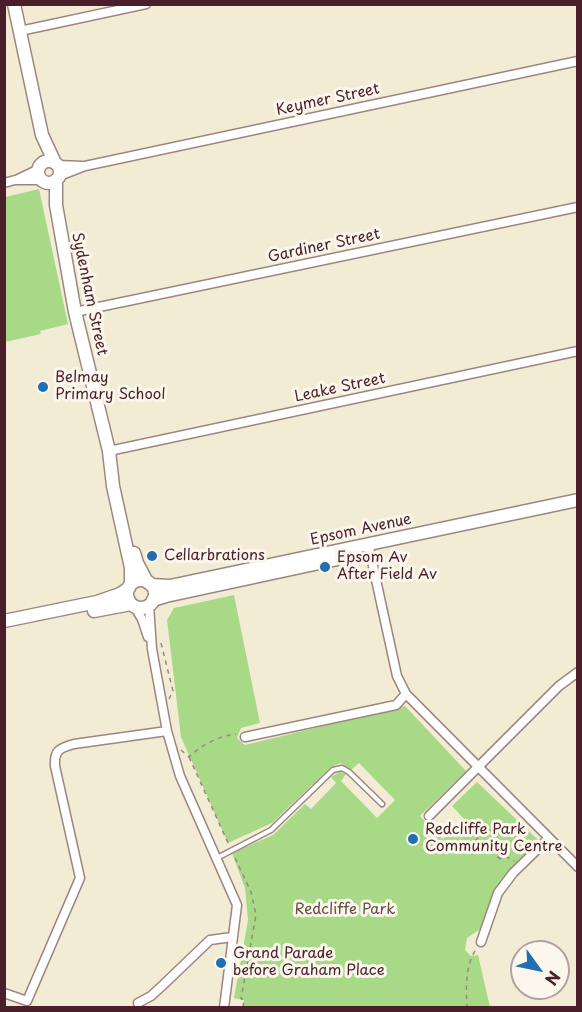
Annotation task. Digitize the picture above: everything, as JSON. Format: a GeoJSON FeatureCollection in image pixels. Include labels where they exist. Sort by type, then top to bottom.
{"type":"FeatureCollection","features":[{"type":"Feature","properties":{"kind":"street","name":"Sydenham Street"},"geometry":{"type":"LineString","coordinates":[[14,4],[56,205],[75,312],[110,455],[120,485],[135,558],[149,584]]}},
{"type":"Feature","properties":{"kind":"street"},"geometry":{"type":"LineString","coordinates":[[20,31],[146,4]]}},
{"type":"Feature","properties":{"kind":"street","name":"Keymer Street"},"geometry":{"type":"LineString","coordinates":[[4,183],[578,61]]}},
{"type":"Feature","properties":{"kind":"street","name":"Gardiner Street"},"geometry":{"type":"LineString","coordinates":[[75,312],[578,207]]}},
{"type":"Feature","properties":{"kind":"street","name":"Leake Street"},"geometry":{"type":"LineString","coordinates":[[110,455],[578,351]]}},
{"type":"Feature","properties":{"kind":"street","name":"Sydenham Street"},"geometry":{"type":"LineString","coordinates":[[110,455],[113,486],[131,568],[130,586]]}},
{"type":"Feature","properties":{"kind":"street","name":"Epsom Avenue"},"geometry":{"type":"LineString","coordinates":[[151,603],[166,596],[578,500]]}},
{"type":"Feature","properties":{"kind":"street","name":"Epsom Avenue"},"geometry":{"type":"LineString","coordinates":[[149,584],[170,586],[578,508]]}},
{"type":"Feature","properties":{"kind":"street"},"geometry":{"type":"LineString","coordinates":[[369,548],[396,676],[406,694],[578,867]]}},
{"type":"Feature","properties":{"kind":"street"},"geometry":{"type":"LineString","coordinates":[[4,621],[107,599],[120,594],[139,581],[149,584],[154,592],[151,603],[152,649]]}},
{"type":"Feature","properties":{"kind":"street"},"geometry":{"type":"LineString","coordinates":[[130,586],[128,598],[142,619],[152,649],[167,731],[180,776],[237,905],[224,1008]]}},
{"type":"Feature","properties":{"kind":"street"},"geometry":{"type":"LineString","coordinates":[[4,629],[114,606],[132,605],[143,608],[151,603]]}},
{"type":"Feature","properties":{"kind":"street"},"geometry":{"type":"LineString","coordinates":[[429,816],[559,686],[578,672]]}},
{"type":"Feature","properties":{"kind":"street"},"geometry":{"type":"LineString","coordinates":[[245,737],[396,705],[406,694]]}},
{"type":"Feature","properties":{"kind":"street"},"geometry":{"type":"LineString","coordinates":[[4,993],[27,1001],[80,879],[55,766],[58,752],[63,747],[74,744],[167,731]]}},
{"type":"Feature","properties":{"kind":"street"},"geometry":{"type":"LineString","coordinates":[[481,942],[498,893],[513,873],[548,839]]}},
{"type":"Feature","properties":{"kind":"street"},"geometry":{"type":"LineString","coordinates":[[138,1002],[151,996],[210,940],[232,937]]}},
{"type":"Feature","properties":{"kind":"lane"},"geometry":{"type":"LineString","coordinates":[[216,858],[271,830],[333,770],[342,768],[349,772],[382,804]]}},
{"type":"Feature","properties":{"kind":"path"},"geometry":{"type":"LineString","coordinates":[[161,643],[173,691],[169,700]]}},
{"type":"Feature","properties":{"kind":"path"},"geometry":{"type":"LineString","coordinates":[[189,757],[199,747],[229,735],[243,734],[245,737]]}},
{"type":"Feature","properties":{"kind":"path"},"geometry":{"type":"LineString","coordinates":[[180,749],[189,757],[229,844]]}},
{"type":"Feature","properties":{"kind":"path"},"geometry":{"type":"LineString","coordinates":[[475,841],[486,829],[489,829],[494,834],[490,842],[498,852],[496,856],[501,859],[507,857],[516,863]]}},
{"type":"Feature","properties":{"kind":"path"},"geometry":{"type":"LineString","coordinates":[[234,857],[251,892],[256,915],[241,999],[244,999],[243,1008]]}},
{"type":"Feature","properties":{"kind":"path"},"geometry":{"type":"LineString","coordinates":[[466,1008],[466,979],[471,956],[481,942]]}},
{"type":"Feature","properties":{"kind":"green space"},"geometry":{"type":"Polygon","coordinates":[[[39,189],[68,324],[40,331],[41,334],[5,342],[5,197],[39,189]]]}},
{"type":"Feature","properties":{"kind":"green space","name":"Redcliffe Park"},"geometry":{"type":"Polygon","coordinates":[[[234,595],[260,723],[241,728],[237,738],[245,745],[405,706],[466,771],[420,816],[443,839],[464,819],[452,806],[477,782],[538,840],[510,869],[491,899],[482,928],[467,938],[465,950],[471,956],[478,955],[490,1007],[243,1008],[244,1000],[234,998],[248,920],[245,888],[232,853],[273,835],[305,804],[311,809],[336,783],[331,777],[340,772],[346,774],[341,781],[377,818],[395,800],[359,763],[351,770],[341,763],[331,767],[272,823],[228,843],[181,737],[167,620],[174,608],[234,595]]]}},
{"type":"Feature","properties":{"kind":"place","name":"Belmay Primary School"},"geometry":{"type":"Point","coordinates":[43,387]}},
{"type":"Feature","properties":{"kind":"place","name":"Cellarbrations"},"geometry":{"type":"Point","coordinates":[152,556]}},
{"type":"Feature","properties":{"kind":"place","name":"Epsom Av After Field Av"},"geometry":{"type":"Point","coordinates":[325,567]}},
{"type":"Feature","properties":{"kind":"place","name":"Redcliffe Park Community Centre"},"geometry":{"type":"Point","coordinates":[413,839]}},
{"type":"Feature","properties":{"kind":"place","name":"Grand Parade before Graham Place"},"geometry":{"type":"Point","coordinates":[221,963]}}]}
